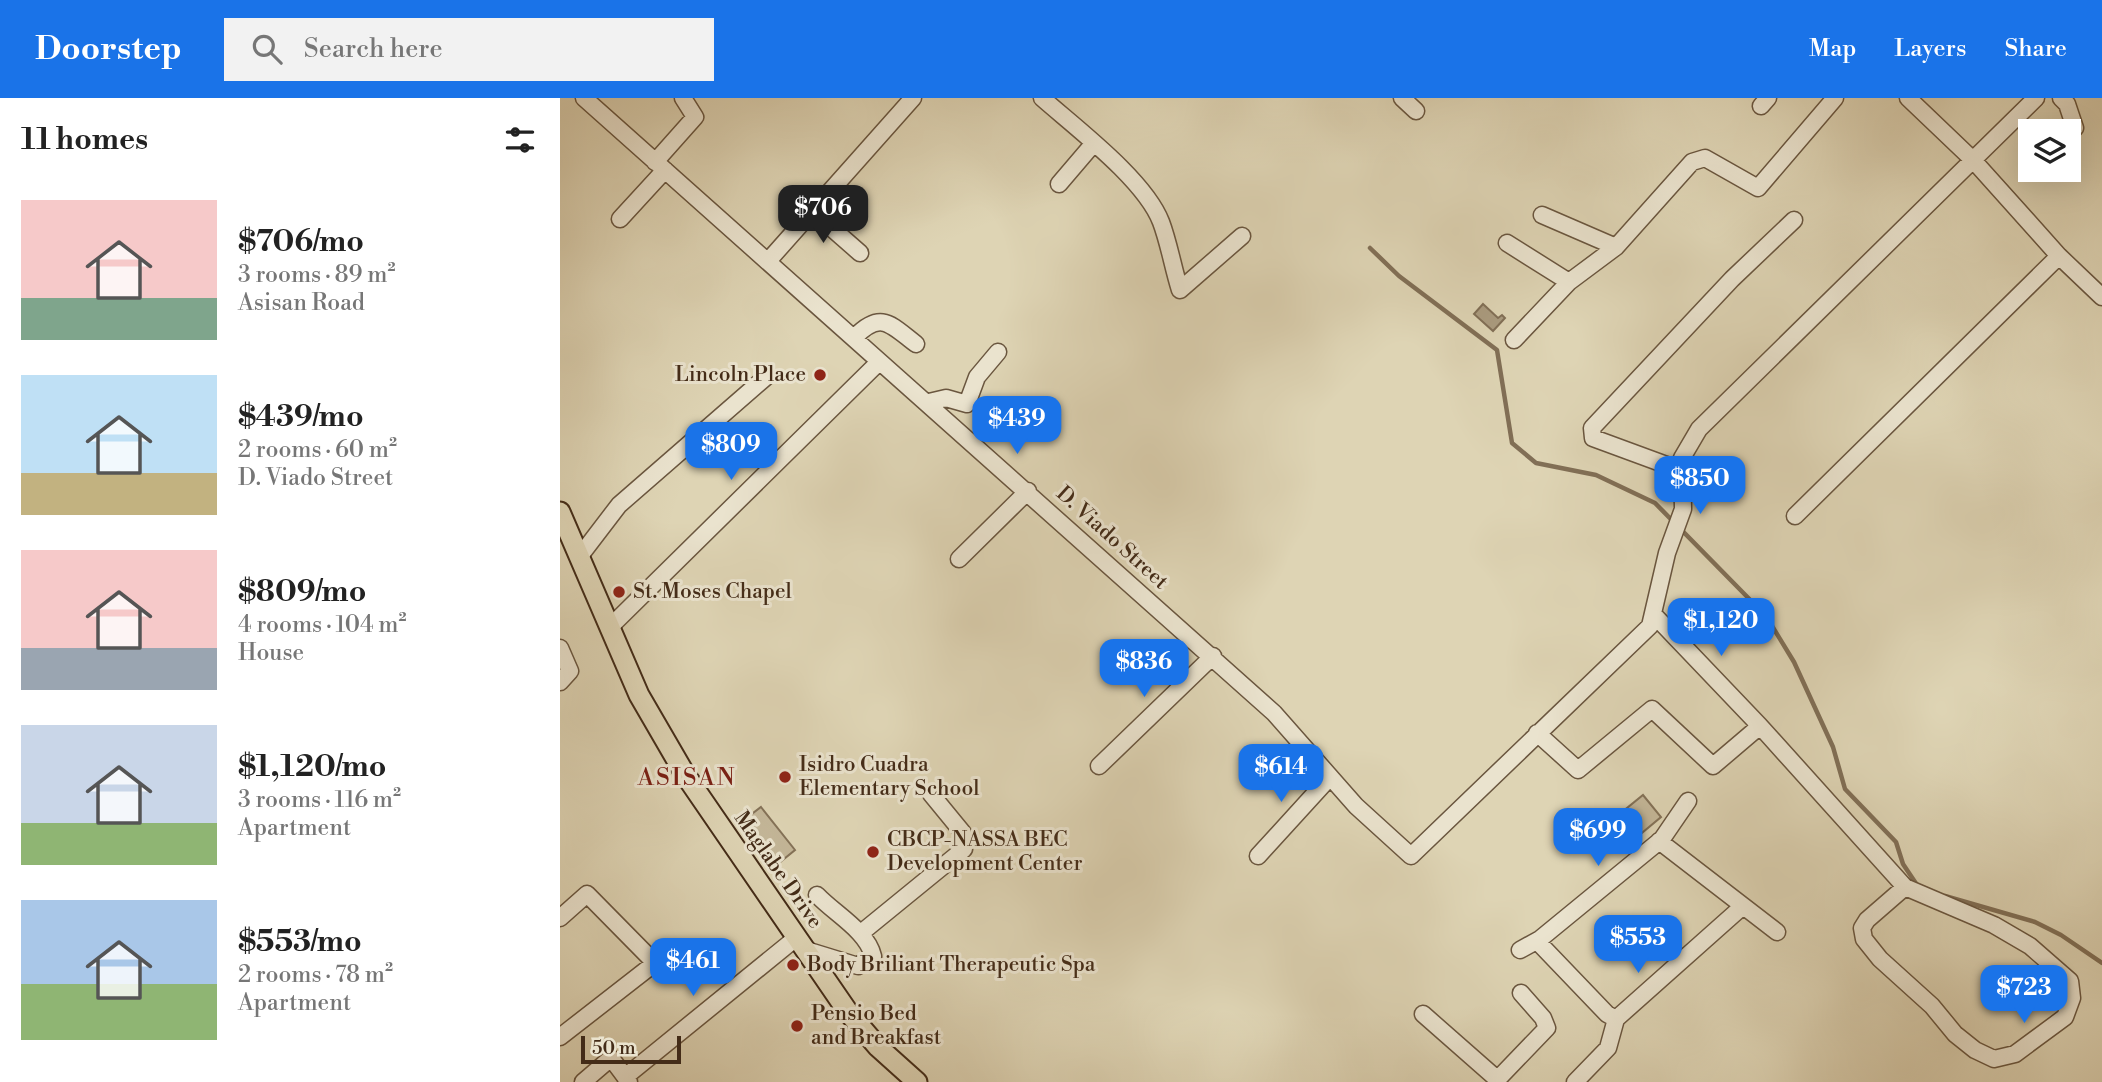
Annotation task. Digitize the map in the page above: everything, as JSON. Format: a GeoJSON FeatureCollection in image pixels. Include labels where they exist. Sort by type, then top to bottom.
{"type":"FeatureCollection","features":[{"type":"Feature","properties":{"kind":"main road","name":"Maglabe Drive"},"geometry":{"type":"LineString","coordinates":[[560,512],[639,695],[686,776],[848,1012],[877,1047],[917,1082]]}},
{"type":"Feature","properties":{"kind":"street"},"geometry":{"type":"LineString","coordinates":[[620,219],[695,117],[683,98]]}},
{"type":"Feature","properties":{"kind":"street"},"geometry":{"type":"LineString","coordinates":[[769,260],[913,98]]}},
{"type":"Feature","properties":{"kind":"street"},"geometry":{"type":"LineString","coordinates":[[1042,98],[1094,142],[1142,191],[1161,221],[1180,290],[1241,236]]}},
{"type":"Feature","properties":{"kind":"street"},"geometry":{"type":"LineString","coordinates":[[1402,98],[1416,111]]}},
{"type":"Feature","properties":{"kind":"street"},"geometry":{"type":"LineString","coordinates":[[1514,340],[1569,282],[1616,247],[1698,158],[1705,158],[1758,188],[1835,98]]}},
{"type":"Feature","properties":{"kind":"street"},"geometry":{"type":"LineString","coordinates":[[1908,98],[1973,160],[2059,256],[2102,297]]}},
{"type":"Feature","properties":{"kind":"street"},"geometry":{"type":"LineString","coordinates":[[1760,726],[1713,766],[1652,709],[1578,771],[1537,733],[1644,633],[1655,616],[1667,553],[1683,509],[1680,470],[1690,441],[1699,429],[2036,98]]}},
{"type":"Feature","properties":{"kind":"street"},"geometry":{"type":"LineString","coordinates":[[2061,98],[2070,110],[2072,119]]}},
{"type":"Feature","properties":{"kind":"street","name":"D. Viado Street"},"geometry":{"type":"LineString","coordinates":[[590,100],[660,166],[855,337],[878,363],[929,402],[1289,726],[1331,777],[1410,856],[1537,733]]}},
{"type":"Feature","properties":{"kind":"street"},"geometry":{"type":"LineString","coordinates":[[1059,184],[1094,142]]}},
{"type":"Feature","properties":{"kind":"street"},"geometry":{"type":"LineString","coordinates":[[811,210],[860,253]]}},
{"type":"Feature","properties":{"kind":"street"},"geometry":{"type":"LineString","coordinates":[[1542,215],[1616,247]]}},
{"type":"Feature","properties":{"kind":"street"},"geometry":{"type":"LineString","coordinates":[[1680,470],[1593,438],[1592,428],[1732,279],[1794,220]]}},
{"type":"Feature","properties":{"kind":"street"},"geometry":{"type":"LineString","coordinates":[[1507,243],[1569,282]]}},
{"type":"Feature","properties":{"kind":"street"},"geometry":{"type":"LineString","coordinates":[[1795,516],[2059,256]]}},
{"type":"Feature","properties":{"kind":"street"},"geometry":{"type":"LineString","coordinates":[[855,337],[877,321],[887,321],[915,344]]}},
{"type":"Feature","properties":{"kind":"street"},"geometry":{"type":"LineString","coordinates":[[929,402],[946,398],[967,404],[977,377],[998,352]]}},
{"type":"Feature","properties":{"kind":"street"},"geometry":{"type":"LineString","coordinates":[[609,628],[878,363]]}},
{"type":"Feature","properties":{"kind":"street"},"geometry":{"type":"LineString","coordinates":[[580,556],[619,505],[766,377]]}},
{"type":"Feature","properties":{"kind":"street"},"geometry":{"type":"LineString","coordinates":[[959,559],[1028,491]]}},
{"type":"Feature","properties":{"kind":"street"},"geometry":{"type":"LineString","coordinates":[[1655,616],[1760,726],[1905,887],[1994,925],[2030,946],[2070,981],[2072,998],[2065,1017],[2015,1054],[1994,1059],[1975,1050],[1955,1034],[1932,1006],[1880,959],[1864,939],[1862,928],[1867,920],[1905,887]]}},
{"type":"Feature","properties":{"kind":"street"},"geometry":{"type":"LineString","coordinates":[[560,648],[570,670],[560,682]]}},
{"type":"Feature","properties":{"kind":"street"},"geometry":{"type":"LineString","coordinates":[[1099,766],[1213,656]]}},
{"type":"Feature","properties":{"kind":"street"},"geometry":{"type":"LineString","coordinates":[[1258,856],[1331,777]]}},
{"type":"Feature","properties":{"kind":"street"},"geometry":{"type":"LineString","coordinates":[[861,933],[964,849],[963,833],[932,794]]}},
{"type":"Feature","properties":{"kind":"street"},"geometry":{"type":"LineString","coordinates":[[1520,950],[1537,941],[1659,841],[1688,801]]}},
{"type":"Feature","properties":{"kind":"street"},"geometry":{"type":"LineString","coordinates":[[1659,841],[1777,932]]}},
{"type":"Feature","properties":{"kind":"street"},"geometry":{"type":"LineString","coordinates":[[560,918],[587,894],[655,963],[560,1037]]}},
{"type":"Feature","properties":{"kind":"street"},"geometry":{"type":"LineString","coordinates":[[583,1082],[611,1058],[627,1080],[801,944],[858,966],[873,956],[861,933],[836,915],[817,895]]}},
{"type":"Feature","properties":{"kind":"street"},"geometry":{"type":"LineString","coordinates":[[1575,1082],[1608,1048],[1616,1019],[1743,906]]}},
{"type":"Feature","properties":{"kind":"street"},"geometry":{"type":"LineString","coordinates":[[1537,941],[1607,1014],[1616,1019]]}},
{"type":"Feature","properties":{"kind":"street"},"geometry":{"type":"LineString","coordinates":[[1423,1014],[1496,1081],[1547,1028],[1543,1018],[1521,993]]}},
{"type":"Feature","properties":{"kind":"shaded area"},"geometry":{"type":"Polygon","coordinates":[[[1483,304],[1498,318],[1502,315],[1505,318],[1493,331],[1474,314],[1483,304]]]}},
{"type":"Feature","properties":{"kind":"shaded area"},"geometry":{"type":"Polygon","coordinates":[[[1643,795],[1661,817],[1619,852],[1600,830],[1643,795]]]}},
{"type":"Feature","properties":{"kind":"shaded area"},"geometry":{"type":"Polygon","coordinates":[[[761,807],[795,850],[774,867],[740,823],[761,807]]]}},
{"type":"Feature","properties":{"kind":"waterway"},"geometry":{"type":"LineString","coordinates":[[1370,248],[1399,276],[1497,350],[1512,443],[1536,463],[1596,475],[1655,503],[1766,616],[1794,662],[1833,747],[1845,789],[1896,842],[1903,864],[1917,885]]}},
{"type":"Feature","properties":{"kind":"waterway"},"geometry":{"type":"LineString","coordinates":[[1945,896],[2035,922],[2061,935],[2102,963]]}},
{"type":"Feature","properties":{"kind":"place","name":"Lincoln Place"},"geometry":{"type":"Point","coordinates":[820,375]}},
{"type":"Feature","properties":{"kind":"place","name":"St. Moses Chapel"},"geometry":{"type":"Point","coordinates":[619,592]}},
{"type":"Feature","properties":{"kind":"place","name":"Isidro Cuadra Elementary School"},"geometry":{"type":"Point","coordinates":[785,777]}},
{"type":"Feature","properties":{"kind":"place","name":"CBCP-NASSA BEC Development Center"},"geometry":{"type":"Point","coordinates":[873,852]}},
{"type":"Feature","properties":{"kind":"place","name":"Body Briliant Therapeutic Spa"},"geometry":{"type":"Point","coordinates":[793,965]}},
{"type":"Feature","properties":{"kind":"place","name":"Pensio Bed and Breakfast"},"geometry":{"type":"Point","coordinates":[797,1026]}},
{"type":"Feature","properties":{"kind":"district","name":"ASISAN"},"geometry":{"type":"Point","coordinates":[687,778]}}]}
